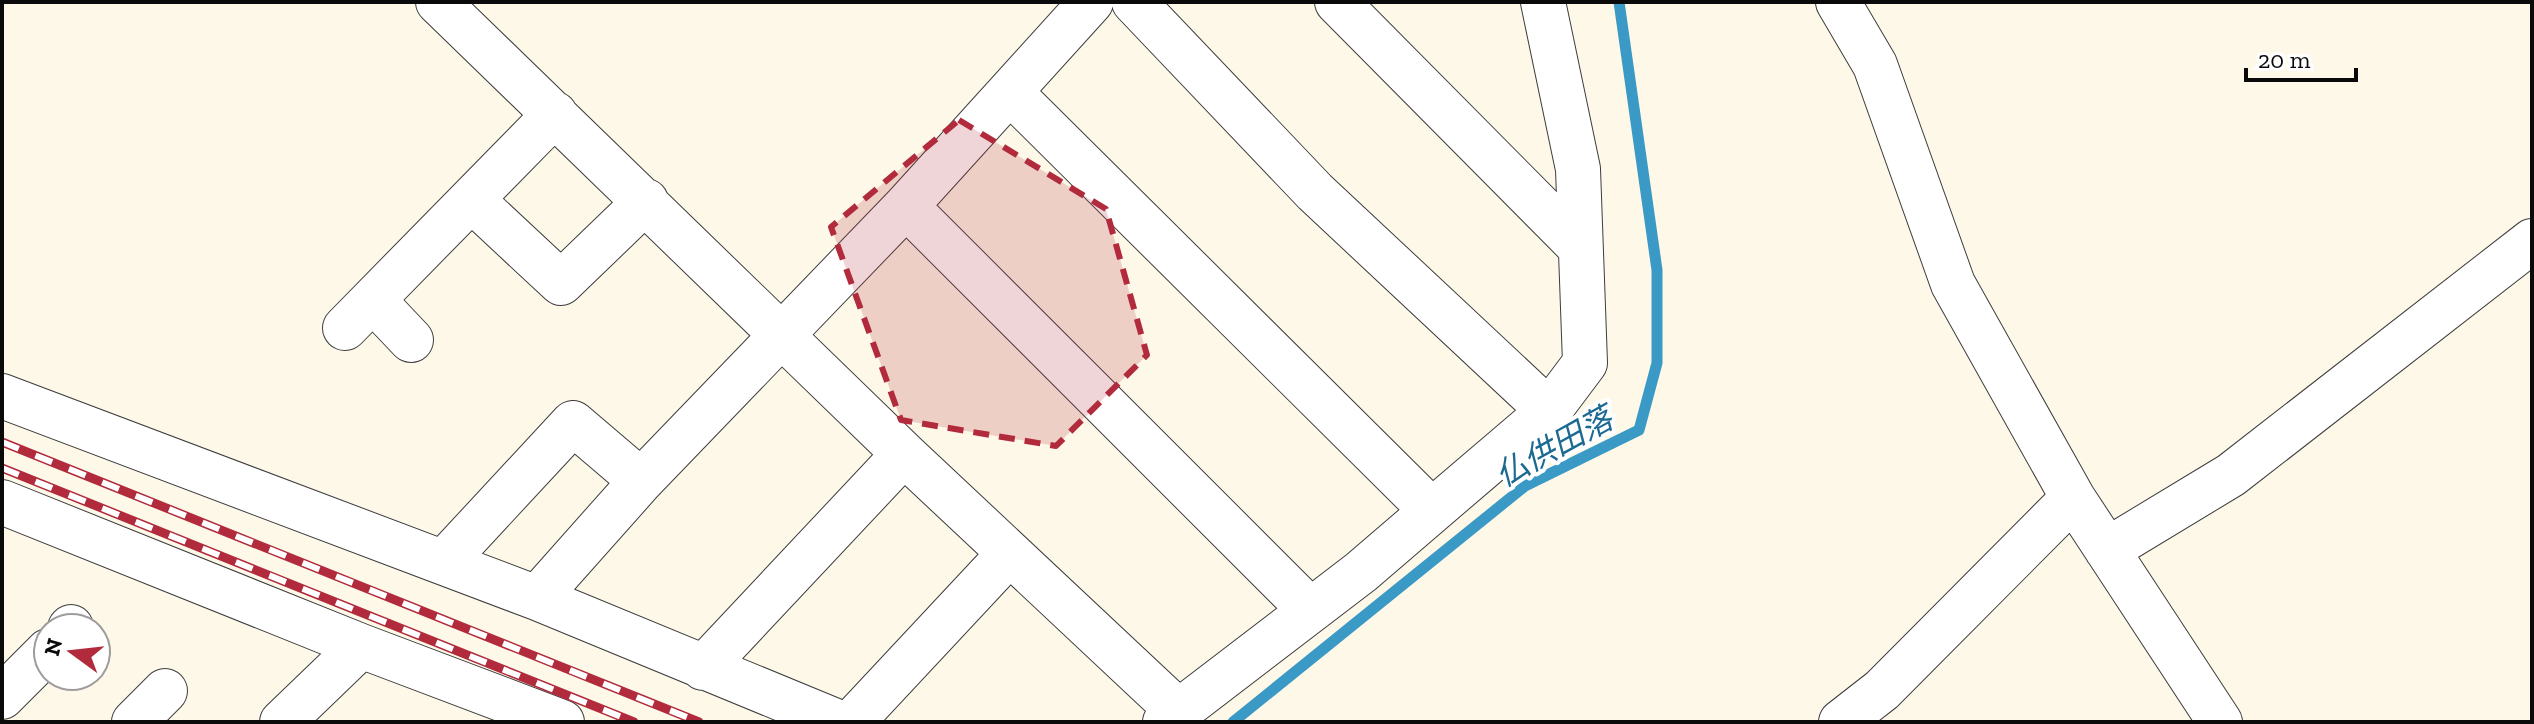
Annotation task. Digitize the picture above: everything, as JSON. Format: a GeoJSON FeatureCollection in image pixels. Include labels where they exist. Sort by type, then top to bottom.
{"type":"FeatureCollection","features":[{"type":"Feature","properties":{"kind":"street"},"geometry":{"type":"LineString","coordinates":[[438,2],[1009,554],[1172,717],[1432,511],[1549,411],[1585,363],[1578,169],[1543,2]]}},
{"type":"Feature","properties":{"kind":"street"},"geometry":{"type":"LineString","coordinates":[[537,598],[641,481],[906,206],[1091,2]]}},
{"type":"Feature","properties":{"kind":"street"},"geometry":{"type":"LineString","coordinates":[[1134,2],[1315,192],[1549,411]]}},
{"type":"Feature","properties":{"kind":"street"},"geometry":{"type":"LineString","coordinates":[[1337,2],[1580,247]]}},
{"type":"Feature","properties":{"kind":"street"},"geometry":{"type":"LineString","coordinates":[[1838,2],[1875,65],[1953,284],[2073,498],[2220,722]]}},
{"type":"Feature","properties":{"kind":"street"},"geometry":{"type":"LineString","coordinates":[[1010,92],[1432,511]]}},
{"type":"Feature","properties":{"kind":"street"},"geometry":{"type":"LineString","coordinates":[[411,340],[359,314],[555,114]]}},
{"type":"Feature","properties":{"kind":"street"},"geometry":{"type":"LineString","coordinates":[[472,200],[561,283],[646,201]]}},
{"type":"Feature","properties":{"kind":"street"},"geometry":{"type":"LineString","coordinates":[[906,206],[1310,610]]}},
{"type":"Feature","properties":{"kind":"street"},"geometry":{"type":"LineString","coordinates":[[2107,550],[2231,475],[2532,241]]}},
{"type":"Feature","properties":{"kind":"street"},"geometry":{"type":"LineString","coordinates":[[2,396],[537,598],[838,722]]}},
{"type":"Feature","properties":{"kind":"street"},"geometry":{"type":"LineString","coordinates":[[444,562],[573,423],[641,481]]}},
{"type":"Feature","properties":{"kind":"street"},"geometry":{"type":"LineString","coordinates":[[703,668],[904,454]]}},
{"type":"Feature","properties":{"kind":"street"},"geometry":{"type":"LineString","coordinates":[[1841,722],[1882,690],[2073,498]]}},
{"type":"Feature","properties":{"kind":"street"},"geometry":{"type":"LineString","coordinates":[[2,502],[361,646],[562,722]]}},
{"type":"Feature","properties":{"kind":"street"},"geometry":{"type":"LineString","coordinates":[[852,722],[1009,554]]}},
{"type":"Feature","properties":{"kind":"street"},"geometry":{"type":"LineString","coordinates":[[282,722],[361,646]]}},
{"type":"Feature","properties":{"kind":"street"},"geometry":{"type":"LineString","coordinates":[[2,697],[32,667]]}},
{"type":"Feature","properties":{"kind":"street"},"geometry":{"type":"LineString","coordinates":[[134,722],[165,691]]}},
{"type":"Feature","properties":{"kind":"highlighted area"},"geometry":{"type":"Polygon","coordinates":[[[959,120],[1106,209],[1147,355],[1056,446],[901,420],[831,227],[959,120]]]}},
{"type":"Feature","properties":{"kind":"waterway","name":"仏供田落"},"geometry":{"type":"LineString","coordinates":[[1233,722],[1525,486],[1639,430],[1657,363],[1657,270],[1619,2]]}},
{"type":"Feature","properties":{"kind":"railway"},"geometry":{"type":"LineString","coordinates":[[2,442],[699,722]]}},
{"type":"Feature","properties":{"kind":"railway"},"geometry":{"type":"LineString","coordinates":[[2,468],[634,722]]}}]}
